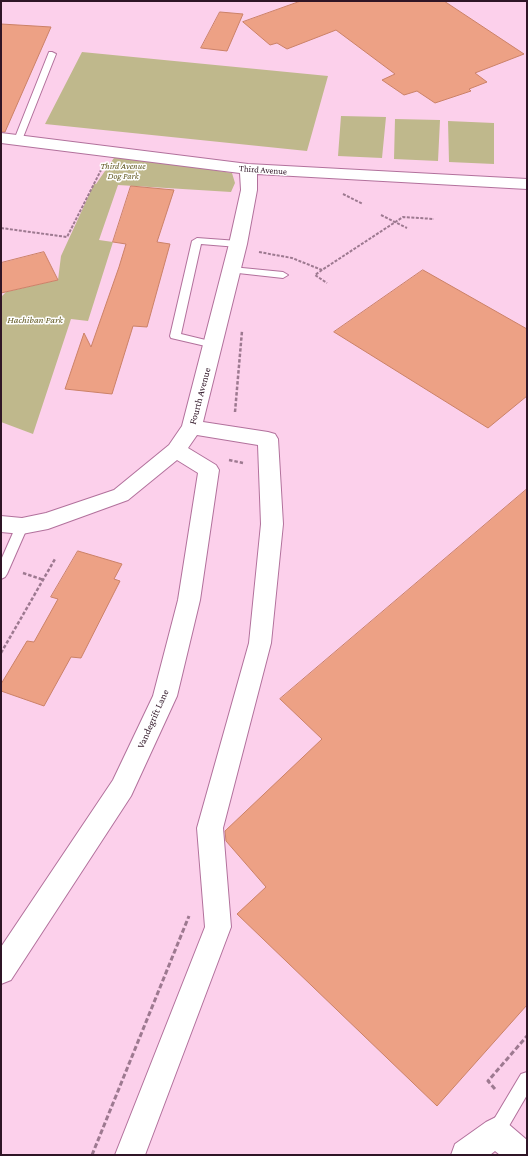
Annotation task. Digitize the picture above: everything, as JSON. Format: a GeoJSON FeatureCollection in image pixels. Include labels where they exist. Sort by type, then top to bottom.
{"type":"FeatureCollection","features":[{"type":"Feature","properties":{"kind":"street","name":"Third Avenue"},"geometry":{"type":"LineString","coordinates":[[1,138],[248,169],[527,182]]}},
{"type":"Feature","properties":{"kind":"street","name":"Fourth Avenue"},"geometry":{"type":"LineString","coordinates":[[1,524],[22,526],[48,521],[121,495],[176,450],[192,427],[214,345],[250,190],[248,169]]}},
{"type":"Feature","properties":{"kind":"street"},"geometry":{"type":"LineString","coordinates":[[130,1155],[218,927],[210,828],[260,643],[272,524],[268,439],[192,427]]}},
{"type":"Feature","properties":{"kind":"street","name":"Vandegrift Lane"},"geometry":{"type":"LineString","coordinates":[[1,971],[122,788],[166,696],[189,600],[209,470],[176,450]]}},
{"type":"Feature","properties":{"kind":"street"},"geometry":{"type":"LineString","coordinates":[[466,1155],[496,1132],[522,1155]]}},
{"type":"Feature","properties":{"kind":"lane"},"geometry":{"type":"LineString","coordinates":[[18,140],[52,54]]}},
{"type":"Feature","properties":{"kind":"lane"},"geometry":{"type":"LineString","coordinates":[[214,345],[175,336],[197,241],[238,244]]}},
{"type":"Feature","properties":{"kind":"lane"},"geometry":{"type":"LineString","coordinates":[[232,270],[283,275]]}},
{"type":"Feature","properties":{"kind":"lane"},"geometry":{"type":"LineString","coordinates":[[1,574],[22,526]]}},
{"type":"Feature","properties":{"kind":"lane"},"geometry":{"type":"LineString","coordinates":[[496,1132],[527,1080]]}},
{"type":"Feature","properties":{"kind":"path"},"geometry":{"type":"LineString","coordinates":[[1,228],[67,237],[102,168]]}},
{"type":"Feature","properties":{"kind":"path"},"geometry":{"type":"LineString","coordinates":[[337,191],[363,204]]}},
{"type":"Feature","properties":{"kind":"path"},"geometry":{"type":"LineString","coordinates":[[381,215],[407,228]]}},
{"type":"Feature","properties":{"kind":"path"},"geometry":{"type":"LineString","coordinates":[[322,270],[315,275],[327,283]]}},
{"type":"Feature","properties":{"kind":"path"},"geometry":{"type":"LineString","coordinates":[[1,653],[55,559]]}},
{"type":"Feature","properties":{"kind":"green space"},"geometry":{"type":"Polygon","coordinates":[[[82,52],[328,76],[307,151],[45,124],[82,52]]]}},
{"type":"Feature","properties":{"kind":"green space"},"geometry":{"type":"Polygon","coordinates":[[[341,116],[386,117],[382,158],[338,156],[341,116]]]}},
{"type":"Feature","properties":{"kind":"green space"},"geometry":{"type":"Polygon","coordinates":[[[395,119],[440,120],[438,161],[394,159],[395,119]]]}},
{"type":"Feature","properties":{"kind":"green space"},"geometry":{"type":"Polygon","coordinates":[[[448,121],[494,123],[494,164],[449,162],[448,121]]]}},
{"type":"Feature","properties":{"kind":"green space","name":"Hachiban Park"},"geometry":{"type":"Polygon","coordinates":[[[116,155],[232,173],[235,183],[231,192],[118,185],[99,240],[113,242],[88,321],[71,319],[33,434],[1,422],[1,297],[6,292],[58,280],[61,256],[94,184],[96,184],[116,155]]]}},
{"type":"Feature","properties":{"kind":"building"},"geometry":{"type":"Polygon","coordinates":[[[301,1],[444,1],[524,54],[475,73],[487,82],[469,89],[471,91],[435,103],[417,91],[404,95],[382,80],[395,74],[336,30],[287,49],[277,43],[270,45],[243,22],[301,1]]]}},
{"type":"Feature","properties":{"kind":"building"},"geometry":{"type":"Polygon","coordinates":[[[220,12],[243,14],[227,51],[201,48],[220,12]]]}},
{"type":"Feature","properties":{"kind":"building"},"geometry":{"type":"Polygon","coordinates":[[[1,24],[51,27],[5,132],[1,132],[1,24]]]}},
{"type":"Feature","properties":{"kind":"building"},"geometry":{"type":"Polygon","coordinates":[[[131,186],[174,190],[157,242],[170,244],[147,327],[133,326],[112,394],[65,389],[84,333],[91,347],[119,267],[126,244],[113,242],[131,186]]]}},
{"type":"Feature","properties":{"kind":"building"},"geometry":{"type":"Polygon","coordinates":[[[44,252],[58,280],[1,293],[1,263],[44,252]]]}},
{"type":"Feature","properties":{"kind":"building"},"geometry":{"type":"Polygon","coordinates":[[[423,270],[527,329],[527,396],[488,428],[334,332],[423,270]]]}},
{"type":"Feature","properties":{"kind":"building"},"geometry":{"type":"Polygon","coordinates":[[[527,489],[527,1005],[437,1106],[237,914],[266,887],[226,841],[225,831],[322,739],[280,699],[527,489]]]}},
{"type":"Feature","properties":{"kind":"building"},"geometry":{"type":"Polygon","coordinates":[[[78,551],[122,564],[114,579],[120,581],[81,658],[71,657],[44,706],[1,691],[1,684],[27,641],[34,642],[58,599],[51,597],[78,551]]]}},
{"type":"Feature","properties":{"kind":"park label","name":"Third Avenue Dog Park"},"geometry":{"type":"Point","coordinates":[123,172]}}]}
